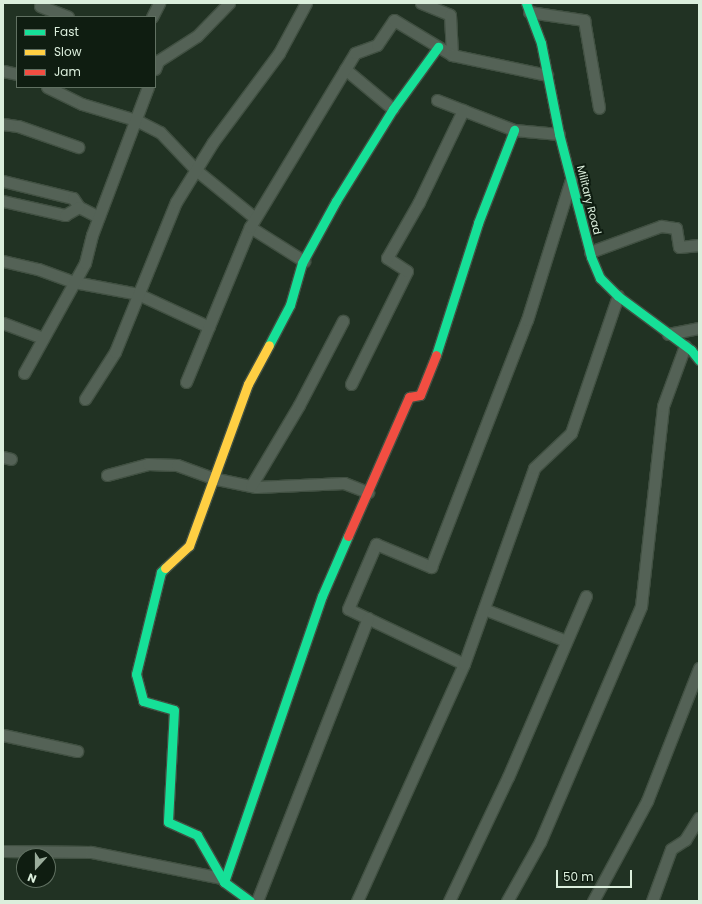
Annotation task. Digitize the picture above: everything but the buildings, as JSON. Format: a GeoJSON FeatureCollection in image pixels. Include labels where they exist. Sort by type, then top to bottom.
{"type":"FeatureCollection","features":[{"type":"Feature","properties":{"kind":"street"},"geometry":{"type":"LineString","coordinates":[[156,62],[197,36],[229,3]]}},
{"type":"Feature","properties":{"kind":"street"},"geometry":{"type":"LineString","coordinates":[[85,399],[115,352],[176,202],[213,142],[279,53],[306,3]]}},
{"type":"Feature","properties":{"kind":"street"},"geometry":{"type":"LineString","coordinates":[[421,3],[450,15],[452,55]]}},
{"type":"Feature","properties":{"kind":"street"},"geometry":{"type":"LineString","coordinates":[[40,6],[65,16]]}},
{"type":"Feature","properties":{"kind":"street"},"geometry":{"type":"LineString","coordinates":[[527,8],[584,20],[599,108]]}},
{"type":"Feature","properties":{"kind":"street","name":"Military Road"},"geometry":{"type":"LineString","coordinates":[[527,8],[541,43],[559,134],[590,252],[600,278],[618,296],[684,346],[699,360]]}},
{"type":"Feature","properties":{"kind":"street"},"geometry":{"type":"LineString","coordinates":[[186,382],[252,222],[355,53],[376,45],[394,20],[452,55],[547,75]]}},
{"type":"Feature","properties":{"kind":"street"},"geometry":{"type":"LineString","coordinates":[[250,901],[238,897],[222,880],[198,835],[168,822],[174,710],[143,701],[136,674],[161,572],[189,546],[212,478],[248,384],[290,305],[304,261],[336,200],[393,109],[438,47]]}},
{"type":"Feature","properties":{"kind":"street"},"geometry":{"type":"LineString","coordinates":[[345,69],[393,109]]}},
{"type":"Feature","properties":{"kind":"street"},"geometry":{"type":"LineString","coordinates":[[3,71],[16,74]]}},
{"type":"Feature","properties":{"kind":"street"},"geometry":{"type":"LineString","coordinates":[[49,88],[82,104],[136,120],[160,132],[196,170],[252,222],[304,261]]}},
{"type":"Feature","properties":{"kind":"street"},"geometry":{"type":"LineString","coordinates":[[24,373],[85,263],[99,217],[148,88]]}},
{"type":"Feature","properties":{"kind":"street"},"geometry":{"type":"LineString","coordinates":[[437,100],[514,130],[559,134]]}},
{"type":"Feature","properties":{"kind":"street"},"geometry":{"type":"LineString","coordinates":[[351,384],[408,271],[387,258],[419,202],[463,110]]}},
{"type":"Feature","properties":{"kind":"street"},"geometry":{"type":"LineString","coordinates":[[3,124],[18,126],[78,147]]}},
{"type":"Feature","properties":{"kind":"street"},"geometry":{"type":"LineString","coordinates":[[222,880],[322,596],[409,397],[420,394],[442,340],[478,223],[514,130]]}},
{"type":"Feature","properties":{"kind":"street"},"geometry":{"type":"LineString","coordinates":[[464,664],[348,609],[376,544],[431,567],[527,320],[571,179]]}},
{"type":"Feature","properties":{"kind":"street"},"geometry":{"type":"LineString","coordinates":[[3,181],[73,198],[79,207],[99,217]]}},
{"type":"Feature","properties":{"kind":"street"},"geometry":{"type":"LineString","coordinates":[[3,200],[65,215],[79,207]]}},
{"type":"Feature","properties":{"kind":"street"},"geometry":{"type":"LineString","coordinates":[[590,252],[661,226],[676,228],[679,247],[699,246]]}},
{"type":"Feature","properties":{"kind":"street"},"geometry":{"type":"LineString","coordinates":[[3,261],[38,269],[74,282],[138,294],[209,327]]}},
{"type":"Feature","properties":{"kind":"street"},"geometry":{"type":"LineString","coordinates":[[357,901],[464,664],[534,468],[572,433],[618,296]]}},
{"type":"Feature","properties":{"kind":"street"},"geometry":{"type":"LineString","coordinates":[[251,486],[300,405],[343,321]]}},
{"type":"Feature","properties":{"kind":"street"},"geometry":{"type":"LineString","coordinates":[[3,323],[43,338]]}},
{"type":"Feature","properties":{"kind":"street"},"geometry":{"type":"LineString","coordinates":[[668,334],[699,328]]}},
{"type":"Feature","properties":{"kind":"street"},"geometry":{"type":"LineString","coordinates":[[507,901],[540,842],[641,606],[662,406],[684,346]]}},
{"type":"Feature","properties":{"kind":"street"},"geometry":{"type":"LineString","coordinates":[[107,475],[148,464],[178,465],[212,478],[251,486],[344,483],[368,492]]}},
{"type":"Feature","properties":{"kind":"street"},"geometry":{"type":"LineString","coordinates":[[449,901],[508,777],[586,596]]}},
{"type":"Feature","properties":{"kind":"street"},"geometry":{"type":"LineString","coordinates":[[484,609],[566,642]]}},
{"type":"Feature","properties":{"kind":"street"},"geometry":{"type":"LineString","coordinates":[[257,901],[368,618]]}},
{"type":"Feature","properties":{"kind":"street"},"geometry":{"type":"LineString","coordinates":[[594,901],[647,801],[699,668]]}},
{"type":"Feature","properties":{"kind":"street"},"geometry":{"type":"LineString","coordinates":[[3,735],[77,751]]}},
{"type":"Feature","properties":{"kind":"street"},"geometry":{"type":"LineString","coordinates":[[652,901],[671,849],[685,840],[699,818]]}},
{"type":"Feature","properties":{"kind":"street"},"geometry":{"type":"LineString","coordinates":[[3,851],[91,852],[222,880]]}},
{"type":"Feature","properties":{"kind":"traffic: fast"},"geometry":{"type":"LineString","coordinates":[[526,3],[541,43],[559,134],[591,257],[600,278],[618,296],[691,350],[699,360]]}},
{"type":"Feature","properties":{"kind":"traffic: fast"},"geometry":{"type":"LineString","coordinates":[[269,345],[290,305],[302,263],[336,201],[393,109],[438,47]]}},
{"type":"Feature","properties":{"kind":"traffic: fast"},"geometry":{"type":"LineString","coordinates":[[436,355],[478,223],[514,130]]}},
{"type":"Feature","properties":{"kind":"traffic: fast"},"geometry":{"type":"LineString","coordinates":[[224,882],[322,596],[348,536]]}},
{"type":"Feature","properties":{"kind":"traffic: fast"},"geometry":{"type":"LineString","coordinates":[[165,568],[161,572],[136,674],[143,701],[174,710],[168,822],[197,835],[224,882],[250,901]]}},
{"type":"Feature","properties":{"kind":"traffic: slow"},"geometry":{"type":"LineString","coordinates":[[165,568],[189,546],[248,384],[269,345]]}},
{"type":"Feature","properties":{"kind":"traffic: jam"},"geometry":{"type":"LineString","coordinates":[[348,536],[409,397],[420,395],[436,355]]}}]}
